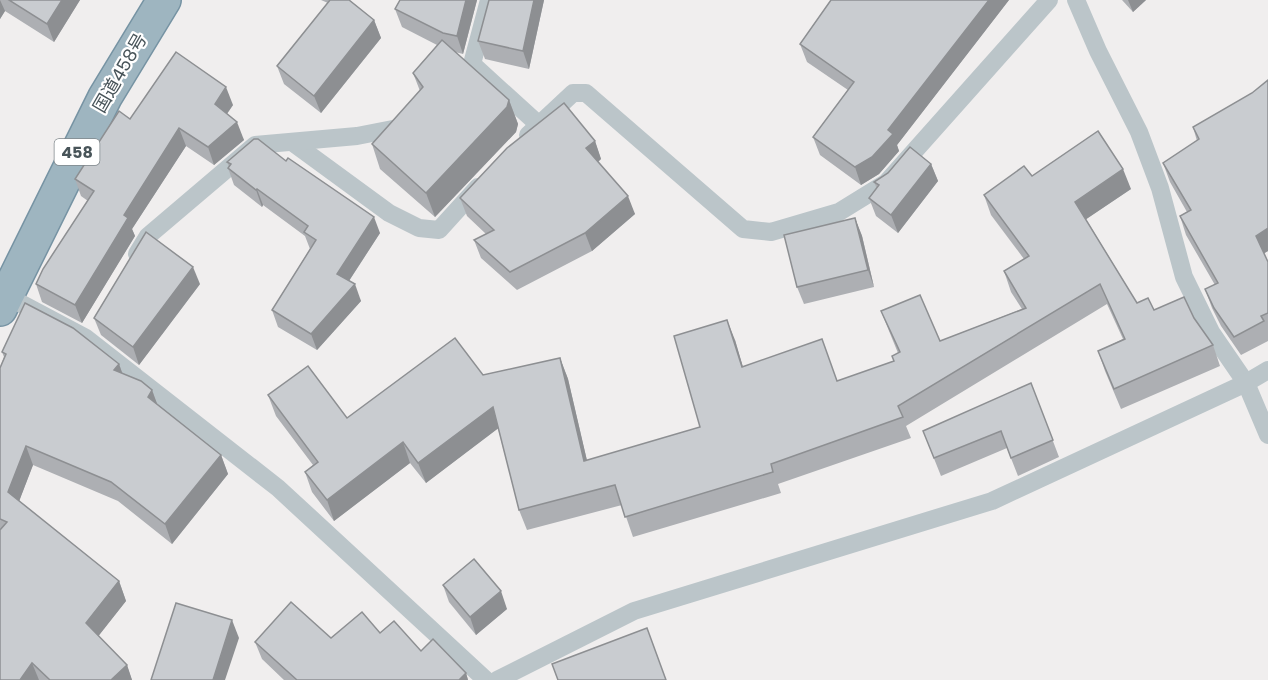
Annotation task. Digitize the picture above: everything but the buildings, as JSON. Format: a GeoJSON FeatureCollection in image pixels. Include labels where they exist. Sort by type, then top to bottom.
{"type":"FeatureCollection","features":[{"type":"Feature","properties":{"kind":"highway","name":"国道458号"},"geometry":{"type":"LineString","coordinates":[[3,302],[105,97],[164,0]]}},
{"type":"Feature","properties":{"kind":"lane"},"geometry":{"type":"LineString","coordinates":[[489,0],[471,64],[538,124]]}},
{"type":"Feature","properties":{"kind":"lane"},"geometry":{"type":"LineString","coordinates":[[514,149],[573,93],[586,93],[743,229],[771,232],[838,212],[886,183],[1049,0]]}},
{"type":"Feature","properties":{"kind":"lane"},"geometry":{"type":"LineString","coordinates":[[1076,0],[1138,132],[1160,188],[1184,277],[1211,332],[1246,383],[1268,435]]}},
{"type":"Feature","properties":{"kind":"lane"},"geometry":{"type":"LineString","coordinates":[[129,267],[148,236],[255,146],[357,136],[402,127],[417,109]]}},
{"type":"Feature","properties":{"kind":"lane"},"geometry":{"type":"LineString","coordinates":[[292,142],[389,213],[419,228],[439,230],[490,173]]}},
{"type":"Feature","properties":{"kind":"lane"},"geometry":{"type":"LineString","coordinates":[[3,302],[89,333],[278,488],[486,680]]}},
{"type":"Feature","properties":{"kind":"lane"},"geometry":{"type":"LineString","coordinates":[[497,680],[634,611],[992,501],[1246,383],[1268,370]]}}]}
